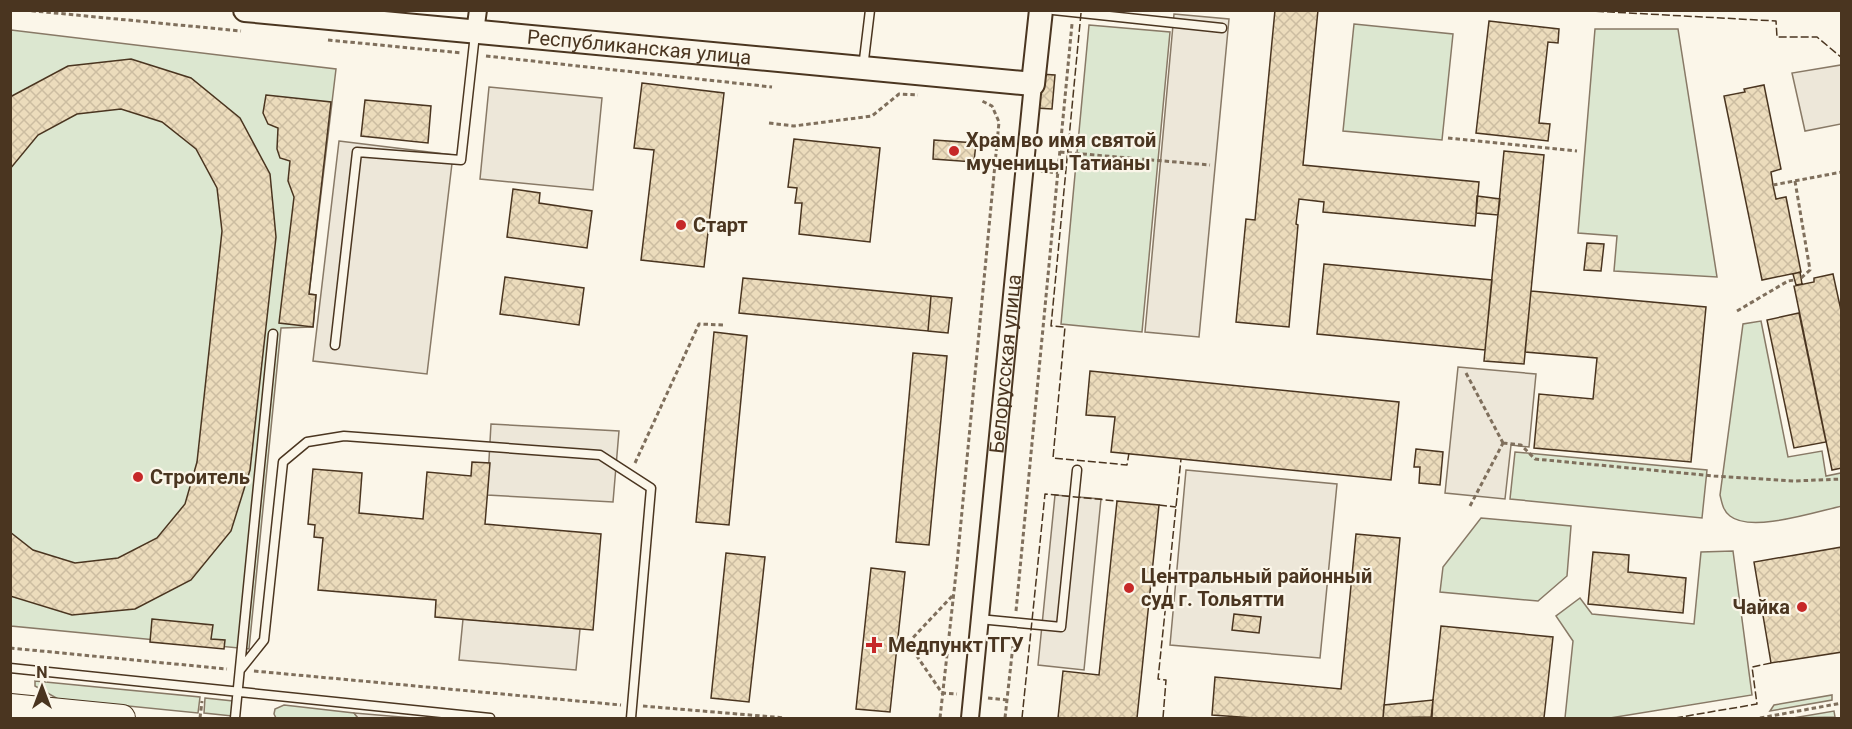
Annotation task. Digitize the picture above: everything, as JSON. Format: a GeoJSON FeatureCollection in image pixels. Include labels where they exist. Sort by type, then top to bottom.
{"type":"FeatureCollection","features":[{"type":"Feature","properties":{"kind":"main road"},"geometry":{"type":"LineString","coordinates":[[10,707],[122,718]]}},
{"type":"Feature","properties":{"kind":"street","name":"Белорусская улица"},"geometry":{"type":"LineString","coordinates":[[970,718],[1041,10]]}},
{"type":"Feature","properties":{"kind":"street","name":"Республиканская улица"},"geometry":{"type":"LineString","coordinates":[[246,21],[336,15],[477,21],[863,69],[1034,84]]}},
{"type":"Feature","properties":{"kind":"lane"},"geometry":{"type":"LineString","coordinates":[[863,69],[870,10]]}},
{"type":"Feature","properties":{"kind":"lane"},"geometry":{"type":"LineString","coordinates":[[1053,10],[1222,28]]}},
{"type":"Feature","properties":{"kind":"lane"},"geometry":{"type":"LineString","coordinates":[[335,345],[357,152],[461,160],[477,21]]}},
{"type":"Feature","properties":{"kind":"lane"},"geometry":{"type":"LineString","coordinates":[[235,718],[273,334]]}},
{"type":"Feature","properties":{"kind":"lane"},"geometry":{"type":"LineString","coordinates":[[240,670],[264,640],[283,462],[307,442],[344,436],[600,455],[651,488],[631,718]]}},
{"type":"Feature","properties":{"kind":"lane"},"geometry":{"type":"LineString","coordinates":[[979,619],[1061,627],[1077,470]]}},
{"type":"Feature","properties":{"kind":"lane"},"geometry":{"type":"LineString","coordinates":[[10,668],[490,718]]}},
{"type":"Feature","properties":{"kind":"path"},"geometry":{"type":"LineString","coordinates":[[24,10],[246,21]]}},
{"type":"Feature","properties":{"kind":"path"},"geometry":{"type":"LineString","coordinates":[[1005,718],[1074,13]]}},
{"type":"Feature","properties":{"kind":"path"},"geometry":{"type":"LineString","coordinates":[[318,39],[772,87]]}},
{"type":"Feature","properties":{"kind":"path"},"geometry":{"type":"LineString","coordinates":[[769,123],[794,126],[872,116],[899,94],[920,95]]}},
{"type":"Feature","properties":{"kind":"path"},"geometry":{"type":"LineString","coordinates":[[940,718],[999,122],[992,106],[972,97]]}},
{"type":"Feature","properties":{"kind":"path"},"geometry":{"type":"LineString","coordinates":[[1448,138],[1577,151]]}},
{"type":"Feature","properties":{"kind":"path"},"geometry":{"type":"LineString","coordinates":[[1060,152],[1210,165]]}},
{"type":"Feature","properties":{"kind":"path"},"geometry":{"type":"LineString","coordinates":[[1773,185],[1842,172]]}},
{"type":"Feature","properties":{"kind":"path"},"geometry":{"type":"LineString","coordinates":[[1795,181],[1810,270],[1801,278]]}},
{"type":"Feature","properties":{"kind":"path"},"geometry":{"type":"LineString","coordinates":[[1737,312],[1788,281],[1794,280]]}},
{"type":"Feature","properties":{"kind":"path"},"geometry":{"type":"LineString","coordinates":[[630,474],[699,324],[724,325]]}},
{"type":"Feature","properties":{"kind":"path"},"geometry":{"type":"LineString","coordinates":[[1466,373],[1503,443]]}},
{"type":"Feature","properties":{"kind":"path"},"geometry":{"type":"LineString","coordinates":[[1503,443],[1521,445],[1535,459],[1714,476],[1794,481],[1842,479]]}},
{"type":"Feature","properties":{"kind":"path"},"geometry":{"type":"LineString","coordinates":[[1470,506],[1503,443]]}},
{"type":"Feature","properties":{"kind":"path"},"geometry":{"type":"LineString","coordinates":[[908,643],[954,594]]}},
{"type":"Feature","properties":{"kind":"path"},"geometry":{"type":"LineString","coordinates":[[908,643],[948,647]]}},
{"type":"Feature","properties":{"kind":"path"},"geometry":{"type":"LineString","coordinates":[[908,643],[942,693]]}},
{"type":"Feature","properties":{"kind":"path"},"geometry":{"type":"LineString","coordinates":[[10,648],[632,706],[785,718]]}},
{"type":"Feature","properties":{"kind":"path"},"geometry":{"type":"LineString","coordinates":[[1760,718],[1842,703]]}},
{"type":"Feature","properties":{"kind":"green space"},"geometry":{"type":"Polygon","coordinates":[[[1354,24],[1453,34],[1442,140],[1343,131],[1354,24]]]}},
{"type":"Feature","properties":{"kind":"green space"},"geometry":{"type":"Polygon","coordinates":[[[1089,25],[1170,32],[1142,332],[1061,324],[1089,25]]]}},
{"type":"Feature","properties":{"kind":"green space"},"geometry":{"type":"Polygon","coordinates":[[[1595,29],[1678,29],[1717,277],[1614,271],[1617,236],[1578,233],[1595,29]]]}},
{"type":"Feature","properties":{"kind":"green space","name":"Строитель"},"geometry":{"type":"Polygon","coordinates":[[[11,30],[336,69],[309,294],[316,295],[313,327],[281,328],[249,649],[11,626],[11,30]]]}},
{"type":"Feature","properties":{"kind":"green space"},"geometry":{"type":"Polygon","coordinates":[[[1761,321],[1788,457],[1822,451],[1826,476],[1841,473],[1842,506],[1768,522],[1740,521],[1730,516],[1723,507],[1720,495],[1743,324],[1761,321]]]}},
{"type":"Feature","properties":{"kind":"green space"},"geometry":{"type":"Polygon","coordinates":[[[1515,452],[1707,470],[1702,518],[1510,499],[1515,452]]]}},
{"type":"Feature","properties":{"kind":"green space"},"geometry":{"type":"Polygon","coordinates":[[[1481,518],[1571,526],[1567,576],[1538,601],[1440,592],[1443,567],[1481,518]]]}},
{"type":"Feature","properties":{"kind":"green space"},"geometry":{"type":"Polygon","coordinates":[[[1733,551],[1752,695],[1610,718],[1565,718],[1573,641],[1556,616],[1580,598],[1592,614],[1694,624],[1701,552],[1733,551]]]}},
{"type":"Feature","properties":{"kind":"green space"},"geometry":{"type":"Polygon","coordinates":[[[35,681],[200,697],[198,713],[58,699],[35,686],[35,681]]]}},
{"type":"Feature","properties":{"kind":"green space"},"geometry":{"type":"Polygon","coordinates":[[[1832,695],[1832,700],[1770,711],[1774,705],[1832,695]]]}},
{"type":"Feature","properties":{"kind":"green space"},"geometry":{"type":"Polygon","coordinates":[[[205,698],[233,701],[232,716],[204,713],[205,698]]]}},
{"type":"Feature","properties":{"kind":"green space"},"geometry":{"type":"Polygon","coordinates":[[[284,705],[354,713],[358,718],[276,718],[275,709],[284,705]]]}},
{"type":"Feature","properties":{"kind":"green space"},"geometry":{"type":"Polygon","coordinates":[[[1834,711],[1835,717],[1793,718],[1834,711]]]}},
{"type":"Feature","properties":{"kind":"shaded area"},"geometry":{"type":"Polygon","coordinates":[[[1174,14],[1229,19],[1199,337],[1145,332],[1174,14]]]}},
{"type":"Feature","properties":{"kind":"shaded area"},"geometry":{"type":"Polygon","coordinates":[[[1841,65],[1841,124],[1805,131],[1792,73],[1841,65]]]}},
{"type":"Feature","properties":{"kind":"shaded area"},"geometry":{"type":"Polygon","coordinates":[[[489,87],[602,98],[593,190],[480,179],[489,87]]]}},
{"type":"Feature","properties":{"kind":"shaded area"},"geometry":{"type":"Polygon","coordinates":[[[339,141],[453,155],[427,374],[313,361],[339,141]]]}},
{"type":"Feature","properties":{"kind":"shaded area"},"geometry":{"type":"Polygon","coordinates":[[[1458,367],[1536,374],[1529,447],[1511,445],[1505,499],[1445,493],[1458,367]]]}},
{"type":"Feature","properties":{"kind":"shaded area"},"geometry":{"type":"Polygon","coordinates":[[[491,424],[619,431],[613,502],[487,495],[491,424]]]}},
{"type":"Feature","properties":{"kind":"shaded area"},"geometry":{"type":"Polygon","coordinates":[[[1186,470],[1337,484],[1320,658],[1170,645],[1186,470]]]}},
{"type":"Feature","properties":{"kind":"shaded area"},"geometry":{"type":"Polygon","coordinates":[[[1055,495],[1101,499],[1084,670],[1038,665],[1055,495]]]}},
{"type":"Feature","properties":{"kind":"shaded area"},"geometry":{"type":"Polygon","coordinates":[[[463,619],[580,629],[576,670],[459,660],[463,619]]]}},
{"type":"Feature","properties":{"kind":"shaded area"},"geometry":{"type":"Polygon","coordinates":[[[354,713],[413,718],[358,718],[354,713]]]}},
{"type":"Feature","properties":{"kind":"building"},"geometry":{"type":"Polygon","coordinates":[[[1275,10],[1318,10],[1303,165],[1479,182],[1475,226],[1323,212],[1324,202],[1299,199],[1289,327],[1236,322],[1246,219],[1255,220],[1275,10]]]}},
{"type":"Feature","properties":{"kind":"building"},"geometry":{"type":"Polygon","coordinates":[[[1489,21],[1559,29],[1558,43],[1548,42],[1539,123],[1550,124],[1548,141],[1476,133],[1489,21]]]}},
{"type":"Feature","properties":{"kind":"building"},"geometry":{"type":"Polygon","coordinates":[[[131,59],[191,78],[240,118],[270,174],[276,237],[250,470],[231,531],[191,580],[135,609],[72,615],[10,596],[10,532],[33,550],[75,563],[118,558],[157,538],[185,504],[197,462],[222,231],[217,188],[196,149],[162,122],[121,109],[77,114],[38,135],[10,169],[10,97],[68,66],[131,59]]]}},
{"type":"Feature","properties":{"kind":"building"},"geometry":{"type":"Polygon","coordinates":[[[1039,74],[1055,75],[1052,109],[1036,108],[1039,74]]]}},
{"type":"Feature","properties":{"kind":"building"},"geometry":{"type":"Polygon","coordinates":[[[642,83],[724,93],[704,267],[641,260],[654,150],[634,148],[642,83]]]}},
{"type":"Feature","properties":{"kind":"building"},"geometry":{"type":"Polygon","coordinates":[[[1764,85],[1781,169],[1771,172],[1773,185],[1776,199],[1786,197],[1801,272],[1762,280],[1724,96],[1764,85]]]}},
{"type":"Feature","properties":{"kind":"building"},"geometry":{"type":"Polygon","coordinates":[[[266,95],[331,102],[309,294],[316,295],[313,327],[279,323],[294,197],[288,181],[290,161],[280,158],[277,149],[278,128],[268,124],[263,113],[266,95]]]}},
{"type":"Feature","properties":{"kind":"building"},"geometry":{"type":"Polygon","coordinates":[[[365,100],[431,106],[428,143],[361,136],[365,100]]]}},
{"type":"Feature","properties":{"kind":"building"},"geometry":{"type":"Polygon","coordinates":[[[794,139],[880,148],[870,242],[799,234],[802,203],[795,203],[797,188],[788,187],[794,139]]]}},
{"type":"Feature","properties":{"kind":"building","name":"Храм во имя святой мученицы Татианы"},"geometry":{"type":"Polygon","coordinates":[[[934,140],[976,143],[974,162],[933,159],[934,140]]]}},
{"type":"Feature","properties":{"kind":"building"},"geometry":{"type":"Polygon","coordinates":[[[1504,151],[1544,155],[1524,364],[1484,361],[1504,151]]]}},
{"type":"Feature","properties":{"kind":"building"},"geometry":{"type":"Polygon","coordinates":[[[513,189],[540,193],[539,203],[592,211],[587,248],[507,237],[513,189]]]}},
{"type":"Feature","properties":{"kind":"building"},"geometry":{"type":"Polygon","coordinates":[[[1477,196],[1500,199],[1498,215],[1476,213],[1477,196]]]}},
{"type":"Feature","properties":{"kind":"building"},"geometry":{"type":"Polygon","coordinates":[[[1587,243],[1604,244],[1601,271],[1584,270],[1587,243]]]}},
{"type":"Feature","properties":{"kind":"building"},"geometry":{"type":"Polygon","coordinates":[[[1324,264],[1492,280],[1485,350],[1317,334],[1324,264]]]}},
{"type":"Feature","properties":{"kind":"building"},"geometry":{"type":"Polygon","coordinates":[[[1800,272],[1802,284],[1796,285],[1793,274],[1800,272]]]}},
{"type":"Feature","properties":{"kind":"building"},"geometry":{"type":"Polygon","coordinates":[[[1833,274],[1842,315],[1842,468],[1832,470],[1794,286],[1814,282],[1814,278],[1833,274]]]}},
{"type":"Feature","properties":{"kind":"building"},"geometry":{"type":"Polygon","coordinates":[[[505,277],[584,288],[579,325],[500,314],[505,277]]]}},
{"type":"Feature","properties":{"kind":"building"},"geometry":{"type":"Polygon","coordinates":[[[743,278],[931,296],[928,331],[739,313],[743,278]]]}},
{"type":"Feature","properties":{"kind":"building"},"geometry":{"type":"Polygon","coordinates":[[[1531,291],[1706,307],[1691,462],[1534,448],[1539,394],[1593,399],[1597,358],[1525,352],[1531,291]]]}},
{"type":"Feature","properties":{"kind":"building"},"geometry":{"type":"Polygon","coordinates":[[[931,296],[952,298],[948,333],[928,331],[931,296]]]}},
{"type":"Feature","properties":{"kind":"building"},"geometry":{"type":"Polygon","coordinates":[[[1799,313],[1826,442],[1794,448],[1767,320],[1799,313]]]}},
{"type":"Feature","properties":{"kind":"building"},"geometry":{"type":"Polygon","coordinates":[[[714,332],[747,336],[729,525],[696,522],[714,332]]]}},
{"type":"Feature","properties":{"kind":"building"},"geometry":{"type":"Polygon","coordinates":[[[913,353],[947,356],[929,545],[896,542],[913,353]]]}},
{"type":"Feature","properties":{"kind":"building"},"geometry":{"type":"Polygon","coordinates":[[[1090,371],[1399,402],[1391,480],[1111,452],[1115,417],[1086,415],[1090,371]]]}},
{"type":"Feature","properties":{"kind":"building"},"geometry":{"type":"Polygon","coordinates":[[[1416,449],[1443,452],[1440,485],[1419,483],[1420,467],[1414,467],[1416,449]]]}},
{"type":"Feature","properties":{"kind":"building"},"geometry":{"type":"Polygon","coordinates":[[[472,462],[490,463],[485,524],[601,534],[593,630],[435,617],[436,600],[318,590],[323,538],[314,537],[315,525],[308,524],[313,469],[362,473],[359,513],[423,519],[427,472],[471,476],[472,462]]]}},
{"type":"Feature","properties":{"kind":"building","name":"Центральный районный суд г. Тольятти"},"geometry":{"type":"Polygon","coordinates":[[[1117,501],[1159,505],[1137,718],[1058,718],[1063,671],[1099,675],[1117,501]]]}},
{"type":"Feature","properties":{"kind":"building"},"geometry":{"type":"Polygon","coordinates":[[[1356,534],[1400,538],[1383,718],[1254,718],[1212,715],[1215,677],[1341,689],[1356,534]]]}},
{"type":"Feature","properties":{"kind":"building","name":"Чайка"},"geometry":{"type":"Polygon","coordinates":[[[1842,547],[1842,652],[1771,663],[1754,562],[1842,547]]]}},
{"type":"Feature","properties":{"kind":"building"},"geometry":{"type":"Polygon","coordinates":[[[1593,552],[1629,555],[1628,572],[1686,578],[1683,613],[1588,604],[1593,552]]]}},
{"type":"Feature","properties":{"kind":"building"},"geometry":{"type":"Polygon","coordinates":[[[726,553],[765,557],[749,702],[711,698],[726,553]]]}},
{"type":"Feature","properties":{"kind":"building"},"geometry":{"type":"Polygon","coordinates":[[[871,568],[905,572],[890,712],[856,709],[871,568]]]}},
{"type":"Feature","properties":{"kind":"building"},"geometry":{"type":"Polygon","coordinates":[[[1234,614],[1261,617],[1259,633],[1232,630],[1234,614]]]}},
{"type":"Feature","properties":{"kind":"building"},"geometry":{"type":"Polygon","coordinates":[[[152,619],[213,625],[211,639],[225,640],[224,649],[150,642],[152,619]]]}},
{"type":"Feature","properties":{"kind":"building"},"geometry":{"type":"Polygon","coordinates":[[[1441,626],[1553,637],[1544,718],[1431,718],[1441,626]]]}},
{"type":"Feature","properties":{"kind":"building"},"geometry":{"type":"Polygon","coordinates":[[[1433,700],[1432,717],[1383,718],[1384,705],[1433,700]]]}},
{"type":"Feature","properties":{"kind":"fence"},"geometry":{"type":"LineString","coordinates":[[1574,10],[1776,21],[1777,37],[1817,37],[1842,58]]}},
{"type":"Feature","properties":{"kind":"fence"},"geometry":{"type":"LineString","coordinates":[[1081,13],[1051,326],[1065,327],[1053,458],[1127,465],[1129,453]]}},
{"type":"Feature","properties":{"kind":"fence"},"geometry":{"type":"LineString","coordinates":[[1163,718],[1166,680],[1158,679],[1181,459]]}},
{"type":"Feature","properties":{"kind":"fence"},"geometry":{"type":"LineString","coordinates":[[1022,718],[1045,494],[1117,501]]}},
{"type":"Feature","properties":{"kind":"fence"},"geometry":{"type":"LineString","coordinates":[[1159,505],[1176,507]]}},
{"type":"Feature","properties":{"kind":"fence"},"geometry":{"type":"LineString","coordinates":[[1675,718],[1757,704],[1752,667],[1771,663]]}},
{"type":"Feature","properties":{"kind":"place","name":"Храм во имя святой мученицы Татианы"},"geometry":{"type":"Point","coordinates":[954,151]}},
{"type":"Feature","properties":{"kind":"place","name":"Старт"},"geometry":{"type":"Point","coordinates":[681,225]}},
{"type":"Feature","properties":{"kind":"place","name":"Строитель"},"geometry":{"type":"Point","coordinates":[138,477]}},
{"type":"Feature","properties":{"kind":"place","name":"Центральный районный суд г. Тольятти"},"geometry":{"type":"Point","coordinates":[1129,588]}},
{"type":"Feature","properties":{"kind":"place","name":"Чайка"},"geometry":{"type":"Point","coordinates":[1802,607]}},
{"type":"Feature","properties":{"kind":"place","name":"Медпункт ТГУ"},"geometry":{"type":"Point","coordinates":[874,645]}}]}
